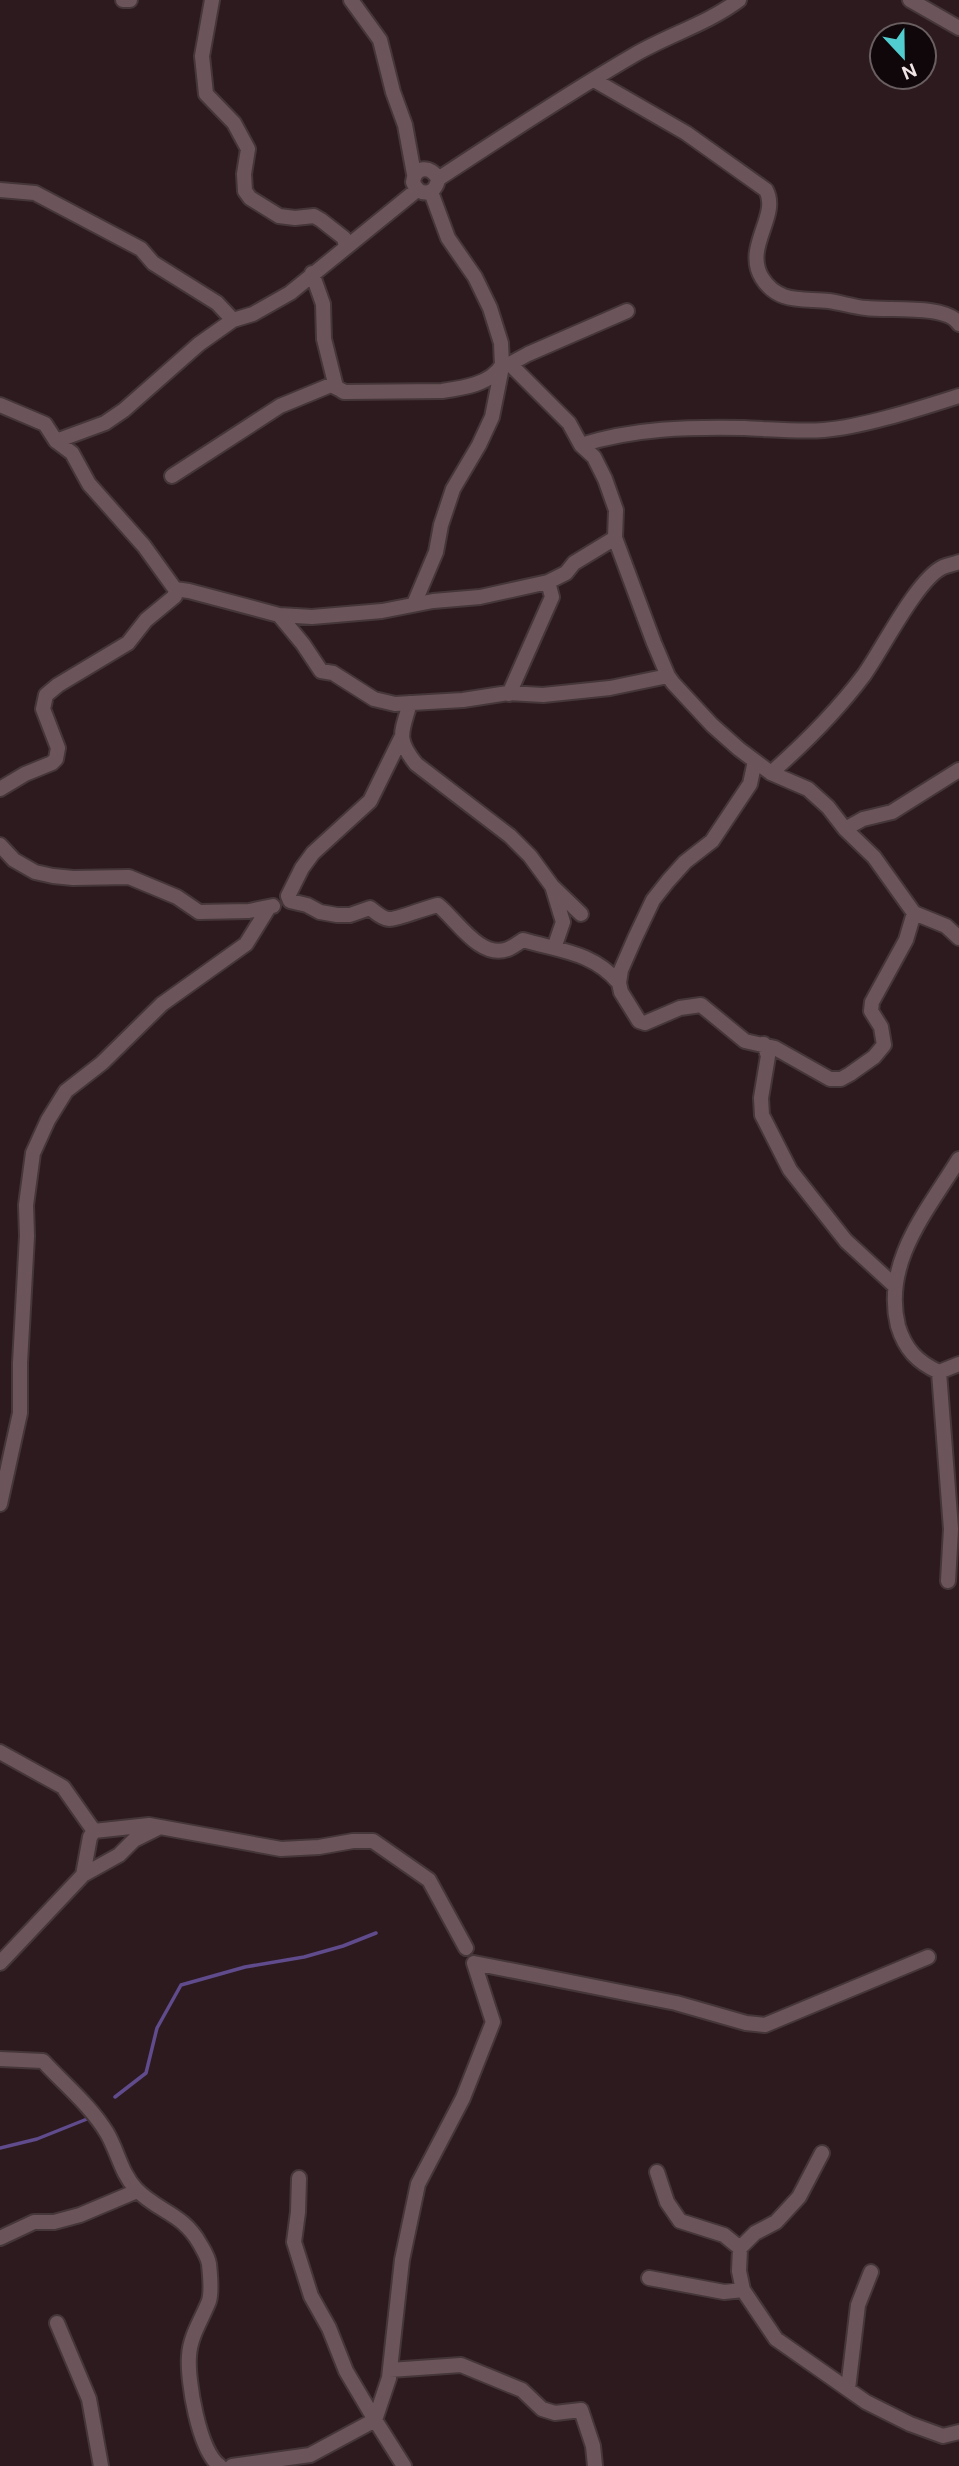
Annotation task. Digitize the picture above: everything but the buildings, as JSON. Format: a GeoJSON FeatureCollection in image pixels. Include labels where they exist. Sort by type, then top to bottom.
{"type":"FeatureCollection","features":[{"type":"Feature","properties":{"kind":"street"},"geometry":{"type":"LineString","coordinates":[[123,0],[130,0]]}},
{"type":"Feature","properties":{"kind":"street"},"geometry":{"type":"LineString","coordinates":[[212,0],[202,56],[206,94],[234,123],[248,149],[244,174],[245,191],[250,198],[279,216],[314,216],[344,238],[346,247]]}},
{"type":"Feature","properties":{"kind":"street"},"geometry":{"type":"LineString","coordinates":[[351,0],[380,40],[393,92],[405,125],[414,174],[412,183],[428,187]]}},
{"type":"Feature","properties":{"kind":"street"},"geometry":{"type":"LineString","coordinates":[[56,441],[105,423],[124,410],[199,344],[233,320],[253,314],[290,293],[346,247],[428,187],[636,54],[701,23],[739,0]]}},
{"type":"Feature","properties":{"kind":"street"},"geometry":{"type":"LineString","coordinates":[[910,0],[959,28]]}},
{"type":"Feature","properties":{"kind":"street"},"geometry":{"type":"LineString","coordinates":[[594,80],[686,133],[766,190],[771,205],[759,239],[756,259],[760,276],[774,293],[788,299],[830,301],[867,309],[936,312],[949,315],[959,324]]}},
{"type":"Feature","properties":{"kind":"street"},"geometry":{"type":"LineString","coordinates":[[414,174],[421,169],[435,172],[428,187],[448,238],[475,277],[489,308],[501,343],[504,367],[492,417],[453,489],[441,525],[436,552],[414,604]]}},
{"type":"Feature","properties":{"kind":"street"},"geometry":{"type":"LineString","coordinates":[[0,190],[35,193],[141,248],[153,263],[217,303],[233,320]]}},
{"type":"Feature","properties":{"kind":"street"},"geometry":{"type":"LineString","coordinates":[[312,274],[323,304],[324,339],[337,387],[344,392]]}},
{"type":"Feature","properties":{"kind":"street"},"geometry":{"type":"LineString","coordinates":[[172,476],[280,406],[331,385],[344,392],[442,391],[480,383],[539,349],[627,311]]}},
{"type":"Feature","properties":{"kind":"street"},"geometry":{"type":"LineString","coordinates":[[504,367],[569,423],[581,445],[594,457],[616,510],[615,538],[668,676],[712,725],[755,761],[771,773],[808,789],[828,807],[845,829],[874,857],[914,913],[946,926],[959,937]]}},
{"type":"Feature","properties":{"kind":"street"},"geometry":{"type":"LineString","coordinates":[[581,445],[612,435],[645,430],[827,430],[959,396]]}},
{"type":"Feature","properties":{"kind":"street"},"geometry":{"type":"LineString","coordinates":[[0,405],[45,424],[56,441],[72,453],[89,484],[144,546],[175,589],[175,596],[146,620],[128,643],[46,695],[43,709],[58,748],[56,758],[0,789]]}},
{"type":"Feature","properties":{"kind":"street"},"geometry":{"type":"LineString","coordinates":[[175,589],[279,615],[312,617],[382,611],[414,604],[480,597],[548,582],[566,573],[574,563],[615,538]]}},
{"type":"Feature","properties":{"kind":"street"},"geometry":{"type":"LineString","coordinates":[[771,773],[807,740],[864,674],[893,628],[930,578],[942,567],[959,562]]}},
{"type":"Feature","properties":{"kind":"street"},"geometry":{"type":"LineString","coordinates":[[509,694],[552,597],[548,582]]}},
{"type":"Feature","properties":{"kind":"street"},"geometry":{"type":"LineString","coordinates":[[279,615],[321,671],[333,673],[374,699],[395,704],[463,701],[509,694],[543,695],[610,688],[668,676]]}},
{"type":"Feature","properties":{"kind":"street"},"geometry":{"type":"LineString","coordinates":[[290,901],[288,896],[313,853],[370,801],[401,738],[410,703]]}},
{"type":"Feature","properties":{"kind":"street"},"geometry":{"type":"LineString","coordinates":[[401,738],[404,749],[416,764],[510,836],[530,856],[552,886],[582,914]]}},
{"type":"Feature","properties":{"kind":"street"},"geometry":{"type":"LineString","coordinates":[[755,761],[750,784],[712,841],[685,862],[653,900],[621,970],[621,992],[639,1021],[645,1023],[680,1008],[701,1005],[746,1041],[764,1044],[830,1079],[841,1079],[874,1057],[884,1045],[881,1027],[871,1011],[872,1002],[906,940],[914,913]]}},
{"type":"Feature","properties":{"kind":"street"},"geometry":{"type":"LineString","coordinates":[[845,829],[863,819],[892,812],[959,770]]}},
{"type":"Feature","properties":{"kind":"street"},"geometry":{"type":"LineString","coordinates":[[0,845],[13,860],[35,872],[73,878],[129,877],[177,897],[199,912],[249,911],[290,901],[337,915],[350,915],[370,908],[392,920],[422,908],[438,905],[469,937],[482,945],[506,950],[523,940],[579,954],[606,967],[619,982]]}},
{"type":"Feature","properties":{"kind":"street"},"geometry":{"type":"LineString","coordinates":[[552,886],[563,922],[554,948]]}},
{"type":"Feature","properties":{"kind":"street"},"geometry":{"type":"LineString","coordinates":[[0,1504],[20,1413],[26,1205],[33,1153],[66,1091],[102,1063],[162,1004],[246,944],[269,906]]}},
{"type":"Feature","properties":{"kind":"street"},"geometry":{"type":"LineString","coordinates":[[764,1044],[768,1056],[761,1115],[790,1171],[846,1241],[894,1286]]}},
{"type":"Feature","properties":{"kind":"street"},"geometry":{"type":"LineString","coordinates":[[959,1159],[910,1238],[897,1268],[893,1306],[907,1349],[920,1362],[939,1372],[959,1364]]}},
{"type":"Feature","properties":{"kind":"street"},"geometry":{"type":"LineString","coordinates":[[939,1372],[951,1529],[948,1581]]}},
{"type":"Feature","properties":{"kind":"street"},"geometry":{"type":"LineString","coordinates":[[0,1752],[63,1787],[93,1830]]}},
{"type":"Feature","properties":{"kind":"street"},"geometry":{"type":"LineString","coordinates":[[93,1830],[149,1825],[281,1849],[373,1841],[429,1880],[466,1948]]}},
{"type":"Feature","properties":{"kind":"street"},"geometry":{"type":"LineString","coordinates":[[0,1963],[83,1875],[119,1855],[134,1840],[158,1828]]}},
{"type":"Feature","properties":{"kind":"street"},"geometry":{"type":"LineString","coordinates":[[83,1875],[93,1830]]}},
{"type":"Feature","properties":{"kind":"street"},"geometry":{"type":"LineString","coordinates":[[232,2466],[310,2455],[375,2420],[390,2370],[402,2260],[418,2184],[463,2098],[493,2022],[474,1963],[677,2003],[765,2025],[928,1957]]}},
{"type":"Feature","properties":{"kind":"street"},"geometry":{"type":"LineString","coordinates":[[0,2047],[5,2059],[43,2061],[87,2106],[108,2134],[124,2173],[137,2191],[193,2231],[208,2259],[210,2299],[196,2326],[189,2355],[192,2395],[206,2445],[220,2466]]}},
{"type":"Feature","properties":{"kind":"street"},"geometry":{"type":"LineString","coordinates":[[822,2152],[799,2197],[776,2222],[755,2233],[740,2248],[738,2271],[743,2290],[776,2339],[866,2402],[943,2436],[959,2432]]}},
{"type":"Feature","properties":{"kind":"street"},"geometry":{"type":"LineString","coordinates":[[657,2172],[667,2202],[680,2221],[724,2235],[740,2248]]}},
{"type":"Feature","properties":{"kind":"street"},"geometry":{"type":"LineString","coordinates":[[299,2178],[299,2212],[294,2242],[311,2296],[329,2328],[346,2371],[404,2466]]}},
{"type":"Feature","properties":{"kind":"street"},"geometry":{"type":"LineString","coordinates":[[0,2238],[34,2222],[54,2222],[80,2215],[137,2191]]}},
{"type":"Feature","properties":{"kind":"street"},"geometry":{"type":"LineString","coordinates":[[848,2389],[858,2305],[871,2272]]}},
{"type":"Feature","properties":{"kind":"street"},"geometry":{"type":"LineString","coordinates":[[649,2278],[724,2292],[743,2290]]}},
{"type":"Feature","properties":{"kind":"street"},"geometry":{"type":"LineString","coordinates":[[57,2323],[89,2399],[101,2466]]}},
{"type":"Feature","properties":{"kind":"street"},"geometry":{"type":"LineString","coordinates":[[390,2370],[461,2365],[522,2390],[542,2409],[555,2413],[581,2410],[593,2446],[595,2466]]}},
{"type":"Feature","properties":{"kind":"waterway"},"geometry":{"type":"LineString","coordinates":[[115,2097],[146,2073],[157,2028],[181,1985],[245,1967],[304,1957],[376,1933]]}},
{"type":"Feature","properties":{"kind":"waterway"},"geometry":{"type":"LineString","coordinates":[[0,2148],[37,2139],[92,2117]]}}]}
